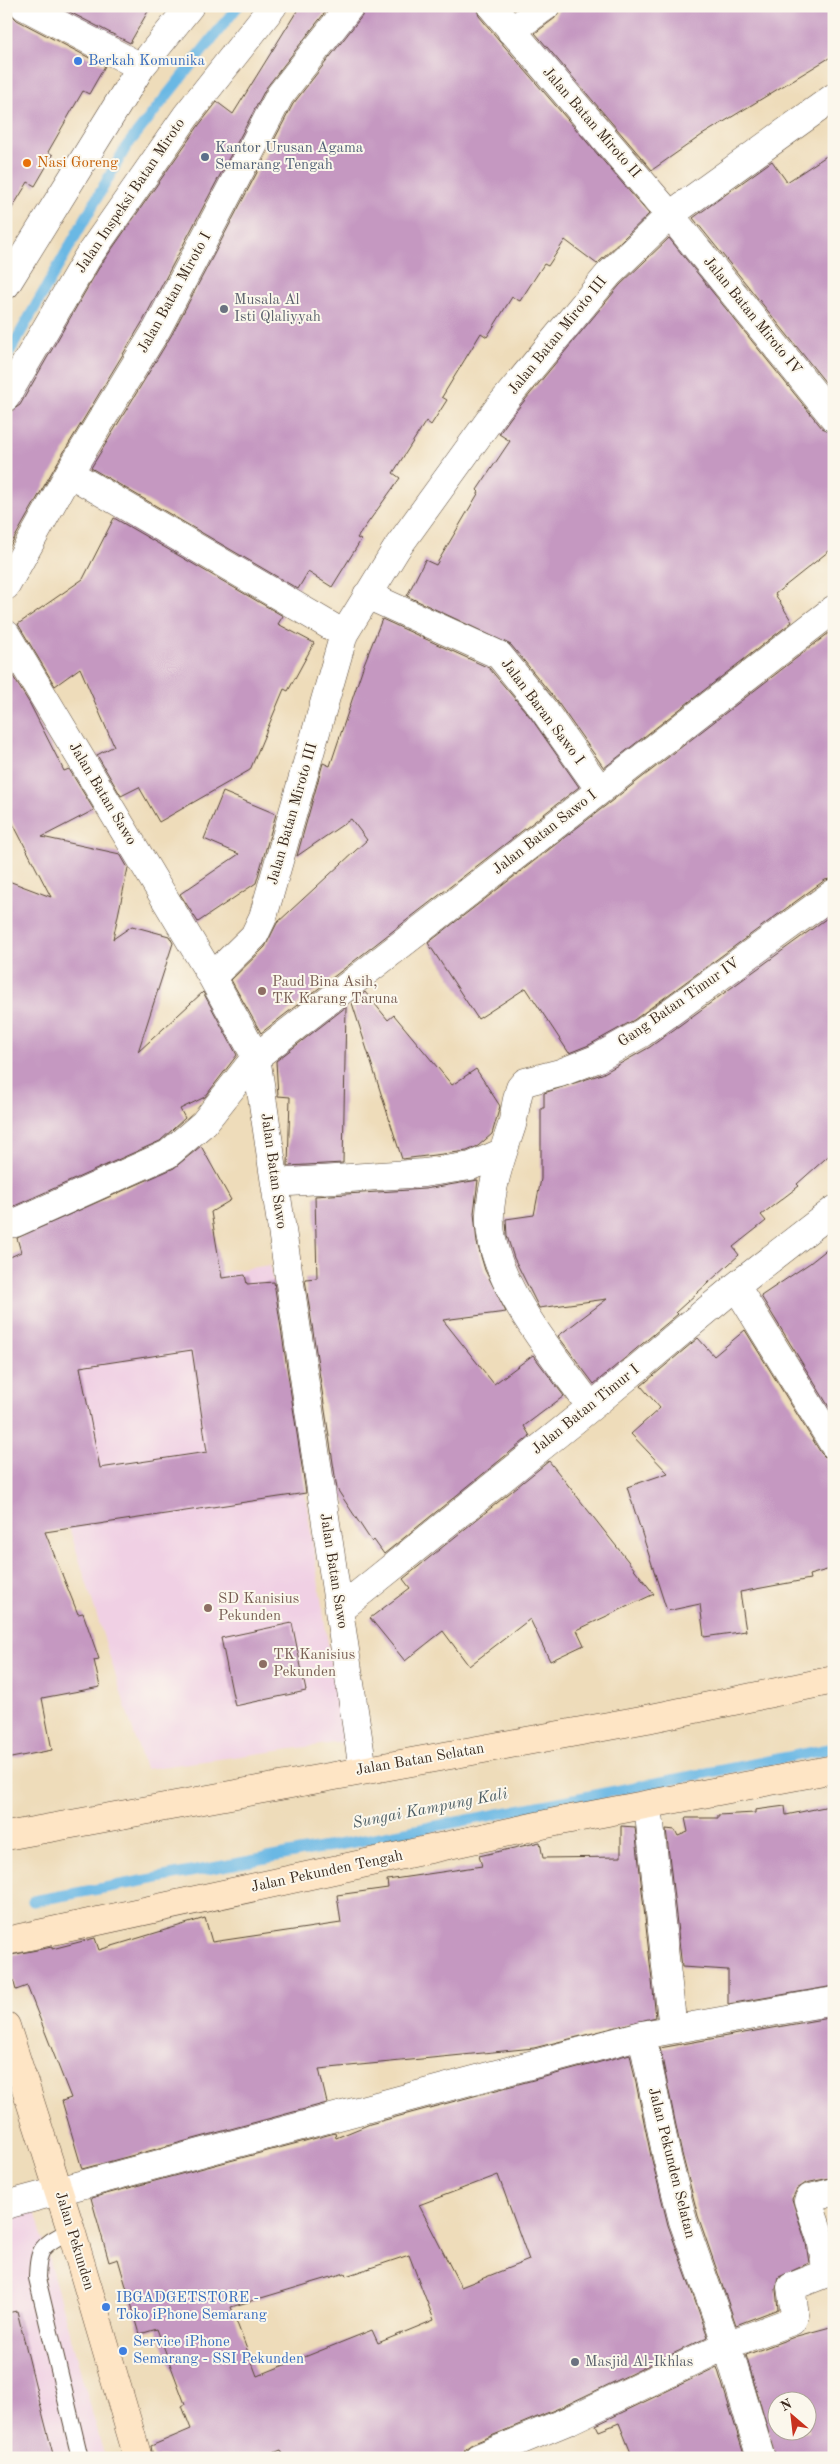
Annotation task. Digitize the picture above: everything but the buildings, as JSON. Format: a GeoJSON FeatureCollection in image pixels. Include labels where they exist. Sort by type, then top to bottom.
{"type":"FeatureCollection","features":[{"type":"Feature","properties":{"kind":"main road","name":"Jalan Batan Selatan"},"geometry":{"type":"LineString","coordinates":[[6,1836],[647,1719],[834,1680]]}},
{"type":"Feature","properties":{"kind":"main road","name":"Jalan Pekunden Tengah"},"geometry":{"type":"LineString","coordinates":[[6,1941],[560,1821],[648,1806],[834,1769]]}},
{"type":"Feature","properties":{"kind":"main road","name":"Jalan Pekunden"},"geometry":{"type":"LineString","coordinates":[[6,2026],[71,2230],[138,2458]]}},
{"type":"Feature","properties":{"kind":"street"},"geometry":{"type":"LineString","coordinates":[[24,6],[141,67]]}},
{"type":"Feature","properties":{"kind":"street"},"geometry":{"type":"LineString","coordinates":[[6,285],[141,67],[190,6]]}},
{"type":"Feature","properties":{"kind":"street","name":"Jalan Inspeksi Batan Miroto"},"geometry":{"type":"LineString","coordinates":[[6,397],[87,258],[186,116],[273,6]]}},
{"type":"Feature","properties":{"kind":"street","name":"Jalan Batan Miroto I"},"geometry":{"type":"LineString","coordinates":[[6,586],[69,473],[157,329],[280,95],[350,6]]}},
{"type":"Feature","properties":{"kind":"street","name":"Jalan Batan Miroto II"},"geometry":{"type":"LineString","coordinates":[[491,6],[670,214]]}},
{"type":"Feature","properties":{"kind":"street"},"geometry":{"type":"LineString","coordinates":[[511,31],[546,6]]}},
{"type":"Feature","properties":{"kind":"street","name":"Jalan Batan Miroto III"},"geometry":{"type":"LineString","coordinates":[[212,977],[254,936],[263,917],[344,634],[397,548],[499,408],[608,275],[670,214],[832,102]]}},
{"type":"Feature","properties":{"kind":"street","name":"Jalan Batan Miroto IV"},"geometry":{"type":"LineString","coordinates":[[670,214],[834,418]]}},
{"type":"Feature","properties":{"kind":"street"},"geometry":{"type":"LineString","coordinates":[[69,473],[344,634]]}},
{"type":"Feature","properties":{"kind":"street","name":"Jalan Baran Sawo I"},"geometry":{"type":"LineString","coordinates":[[367,595],[499,655],[543,709],[600,790]]}},
{"type":"Feature","properties":{"kind":"street","name":"Jalan Batan Sawo I"},"geometry":{"type":"LineString","coordinates":[[6,1224],[15,1223],[168,1154],[204,1123],[256,1057],[834,609]]}},
{"type":"Feature","properties":{"kind":"street","name":"Jalan Batan Sawo"},"geometry":{"type":"LineString","coordinates":[[6,634],[212,977],[256,1057],[363,1770]]}},
{"type":"Feature","properties":{"kind":"street","name":"Gang Batan Timur IV"},"geometry":{"type":"LineString","coordinates":[[590,1407],[512,1295],[499,1266],[491,1233],[490,1213],[518,1093],[525,1082],[560,1073],[596,1060],[642,1033],[834,893]]}},
{"type":"Feature","properties":{"kind":"street"},"geometry":{"type":"LineString","coordinates":[[275,1183],[424,1173],[471,1166],[503,1152]]}},
{"type":"Feature","properties":{"kind":"street","name":"Jalan Batan Timur I"},"geometry":{"type":"LineString","coordinates":[[339,1610],[736,1286],[834,1210]]}},
{"type":"Feature","properties":{"kind":"street"},"geometry":{"type":"LineString","coordinates":[[736,1286],[834,1445]]}},
{"type":"Feature","properties":{"kind":"street"},"geometry":{"type":"LineString","coordinates":[[648,1806],[673,2029]]}},
{"type":"Feature","properties":{"kind":"street"},"geometry":{"type":"LineString","coordinates":[[6,2205],[642,2035],[834,2001]]}},
{"type":"Feature","properties":{"kind":"street","name":"Jalan Pekunden Selatan"},"geometry":{"type":"LineString","coordinates":[[642,2035],[666,2153],[683,2221],[727,2346],[761,2458]]}},
{"type":"Feature","properties":{"kind":"street"},"geometry":{"type":"LineString","coordinates":[[478,2458],[570,2420],[727,2346],[792,2321],[795,2315],[791,2287],[826,2275],[827,2271],[821,2239],[808,2201],[810,2198],[834,2192]]}},
{"type":"Feature","properties":{"kind":"lane"},"geometry":{"type":"LineString","coordinates":[[71,2230],[46,2243],[38,2259],[37,2278],[80,2458]]}},
{"type":"Feature","properties":{"kind":"shaded area","name":"SD Kanisius Pekunden"},"geometry":{"type":"Polygon","coordinates":[[[270,1265],[343,1742],[145,1769],[52,1473],[43,1300],[270,1265]]]}},
{"type":"Feature","properties":{"kind":"shaded area"},"geometry":{"type":"Polygon","coordinates":[[[33,2204],[105,2458],[6,2458],[6,2212],[33,2204]]]}},
{"type":"Feature","properties":{"kind":"waterway"},"geometry":{"type":"LineString","coordinates":[[6,358],[126,147],[238,6]]}},
{"type":"Feature","properties":{"kind":"waterway","name":"Sungai Kampung Kali"},"geometry":{"type":"LineString","coordinates":[[33,1901],[370,1839],[834,1748]]}},
{"type":"Feature","properties":{"kind":"place","name":"Berkah Komunika"},"geometry":{"type":"Point","coordinates":[78,61]}},
{"type":"Feature","properties":{"kind":"place","name":"Kantor Urusan Agama Semarang Tengah"},"geometry":{"type":"Point","coordinates":[205,157]}},
{"type":"Feature","properties":{"kind":"place","name":"Nasi Goreng"},"geometry":{"type":"Point","coordinates":[27,163]}},
{"type":"Feature","properties":{"kind":"place","name":"Musala Al Isti Qlaliyyah"},"geometry":{"type":"Point","coordinates":[224,309]}},
{"type":"Feature","properties":{"kind":"place","name":"Paud Bina Asih, TK Karang Taruna"},"geometry":{"type":"Point","coordinates":[262,991]}},
{"type":"Feature","properties":{"kind":"place","name":"SD Kanisius Pekunden"},"geometry":{"type":"Point","coordinates":[208,1608]}},
{"type":"Feature","properties":{"kind":"place","name":"TK Kanisius Pekunden"},"geometry":{"type":"Point","coordinates":[263,1664]}},
{"type":"Feature","properties":{"kind":"place","name":"IBGADGETSTORE - Toko iPhone Semarang"},"geometry":{"type":"Point","coordinates":[106,2307]}},
{"type":"Feature","properties":{"kind":"place","name":"Service iPhone Semarang - SSI Pekunden"},"geometry":{"type":"Point","coordinates":[123,2351]}},
{"type":"Feature","properties":{"kind":"place","name":"Masjid Al-Ikhlas"},"geometry":{"type":"Point","coordinates":[575,2362]}}]}
